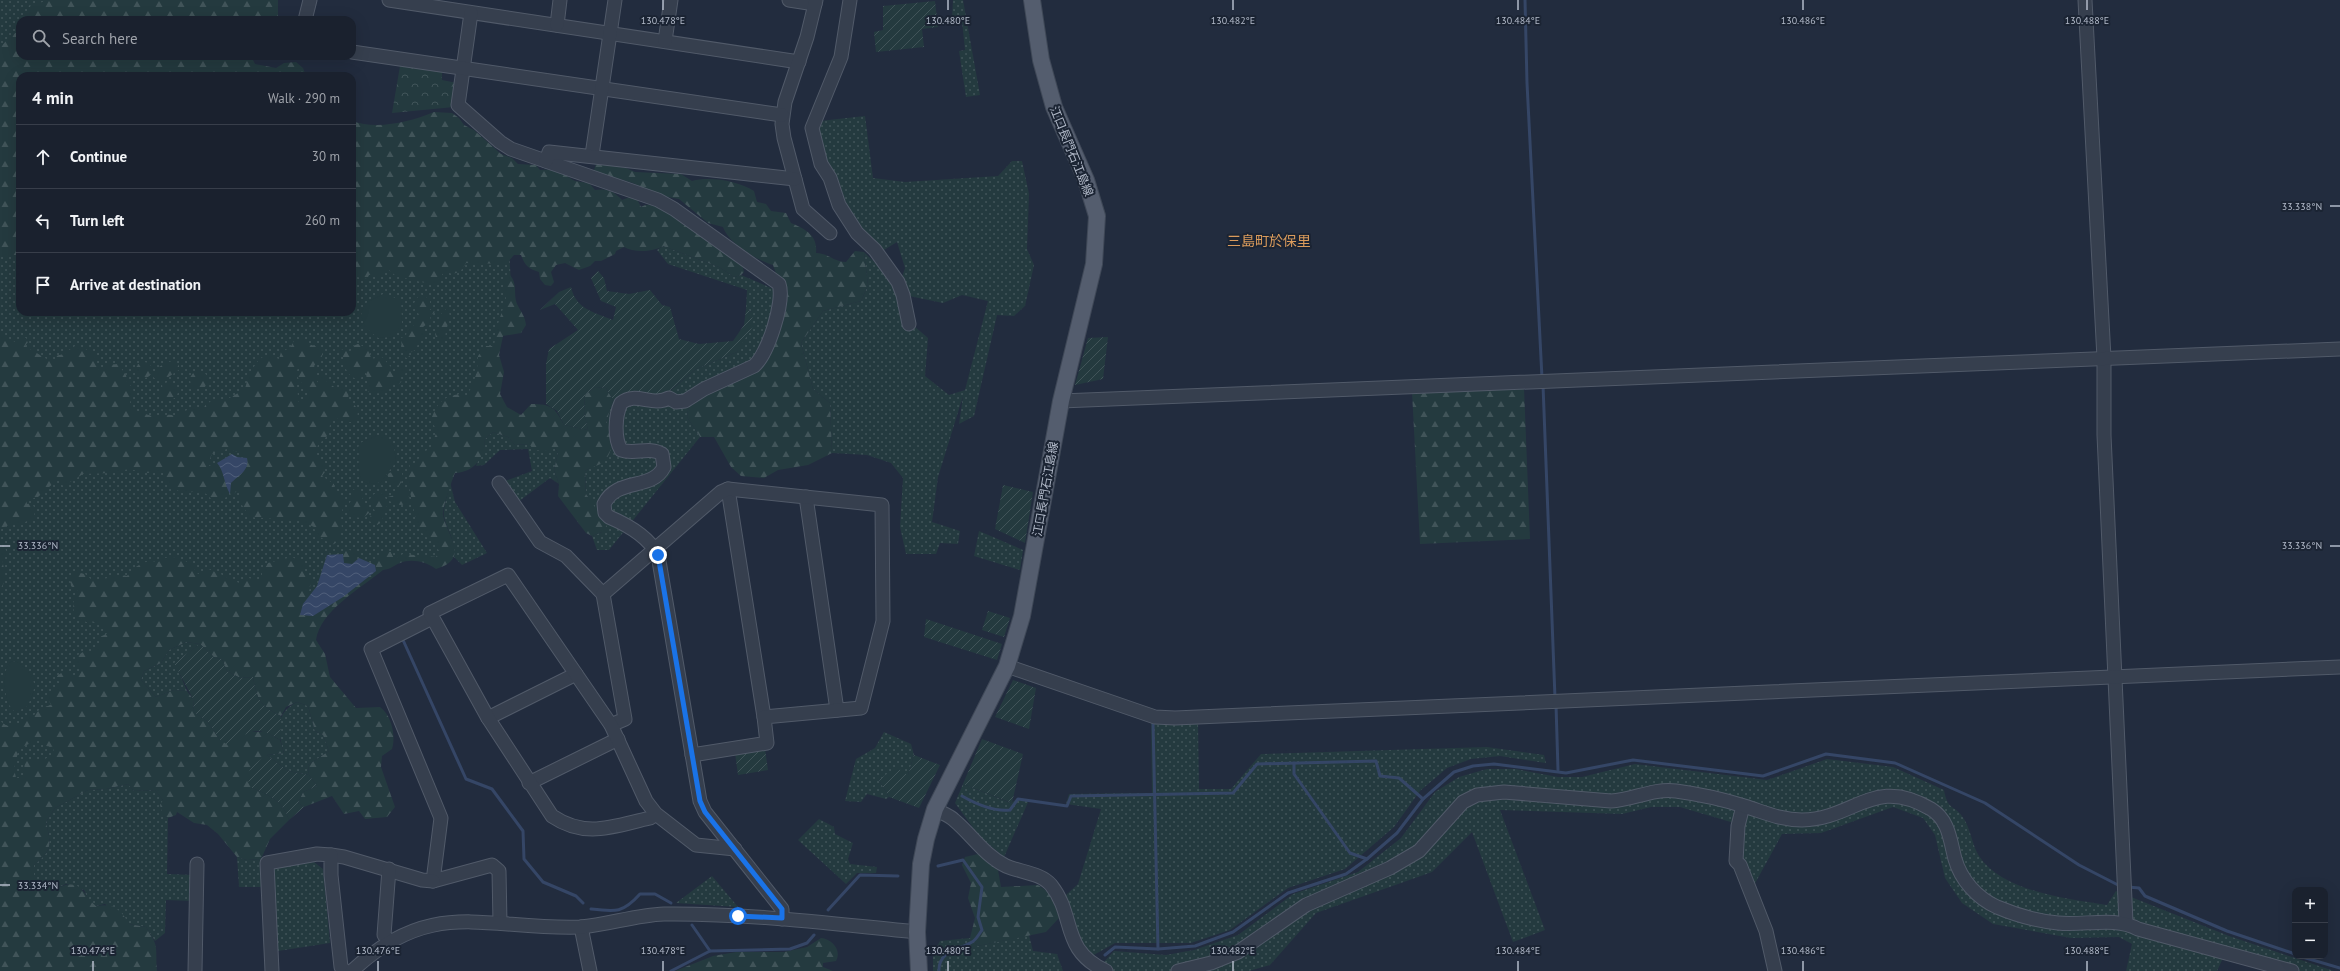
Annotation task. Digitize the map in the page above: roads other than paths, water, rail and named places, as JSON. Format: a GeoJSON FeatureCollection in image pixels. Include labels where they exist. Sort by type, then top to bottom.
{"type":"FeatureCollection","features":[{"type":"Feature","properties":{"kind":"main road","name":"江口長門石江島線"},"geometry":{"type":"LineString","coordinates":[[919,971],[917,932],[921,864],[926,839],[935,809],[1007,666],[1023,610],[1061,401],[1094,264],[1097,216],[1086,180],[1054,107],[1041,60],[1032,0]]}},
{"type":"Feature","properties":{"kind":"street"},"geometry":{"type":"LineString","coordinates":[[306,16],[310,0]]}},
{"type":"Feature","properties":{"kind":"street"},"geometry":{"type":"LineString","coordinates":[[389,0],[799,62]]}},
{"type":"Feature","properties":{"kind":"street"},"geometry":{"type":"LineString","coordinates":[[557,25],[560,0]]}},
{"type":"Feature","properties":{"kind":"street"},"geometry":{"type":"LineString","coordinates":[[592,155],[603,91],[615,0]]}},
{"type":"Feature","properties":{"kind":"street"},"geometry":{"type":"LineString","coordinates":[[665,41],[671,0]]}},
{"type":"Feature","properties":{"kind":"street"},"geometry":{"type":"LineString","coordinates":[[789,0],[816,2],[799,62],[784,102],[782,115],[784,138],[803,209],[830,232]]}},
{"type":"Feature","properties":{"kind":"street"},"geometry":{"type":"LineString","coordinates":[[850,0],[841,57],[812,128],[821,164],[830,178],[839,205],[857,233],[875,250],[898,282],[904,295],[909,324]]}},
{"type":"Feature","properties":{"kind":"street"},"geometry":{"type":"LineString","coordinates":[[2086,0],[2104,358],[2104,435],[2126,922]]}},
{"type":"Feature","properties":{"kind":"street"},"geometry":{"type":"LineString","coordinates":[[471,13],[458,105],[500,142],[546,161],[658,200],[762,270],[776,281],[781,289],[770,341],[760,360],[754,366],[704,389],[685,401],[676,402],[669,398],[654,402],[631,398],[621,403],[618,409],[616,435],[621,450],[627,452],[656,450],[662,454],[664,467],[656,477],[613,491],[604,504],[605,513],[638,533],[655,548],[658,555],[700,801],[705,812],[782,909],[782,918]]}},
{"type":"Feature","properties":{"kind":"street"},"geometry":{"type":"LineString","coordinates":[[356,53],[603,91],[782,115]]}},
{"type":"Feature","properties":{"kind":"street"},"geometry":{"type":"LineString","coordinates":[[546,161],[549,152],[592,155],[796,179]]}},
{"type":"Feature","properties":{"kind":"street"},"geometry":{"type":"LineString","coordinates":[[1061,401],[2340,349]]}},
{"type":"Feature","properties":{"kind":"street"},"geometry":{"type":"LineString","coordinates":[[499,483],[540,542],[566,556],[603,594],[625,719],[611,725]]}},
{"type":"Feature","properties":{"kind":"street"},"geometry":{"type":"LineString","coordinates":[[692,755],[767,743],[728,489]]}},
{"type":"Feature","properties":{"kind":"street"},"geometry":{"type":"LineString","coordinates":[[603,594],[721,492],[728,489],[882,505],[883,621],[861,708],[764,717]]}},
{"type":"Feature","properties":{"kind":"street"},"geometry":{"type":"LineString","coordinates":[[806,497],[836,710]]}},
{"type":"Feature","properties":{"kind":"street"},"geometry":{"type":"LineString","coordinates":[[656,814],[650,818],[601,830],[590,830],[558,821],[552,816],[529,783],[488,718],[430,613],[508,575],[611,725],[646,801],[656,814],[696,845],[735,850]]}},
{"type":"Feature","properties":{"kind":"street"},"geometry":{"type":"LineString","coordinates":[[432,618],[372,649],[441,818],[433,881]]}},
{"type":"Feature","properties":{"kind":"street"},"geometry":{"type":"LineString","coordinates":[[1007,666],[1155,718],[1546,700],[2340,668]]}},
{"type":"Feature","properties":{"kind":"street"},"geometry":{"type":"LineString","coordinates":[[488,718],[576,674]]}},
{"type":"Feature","properties":{"kind":"street"},"geometry":{"type":"LineString","coordinates":[[529,783],[618,739]]}},
{"type":"Feature","properties":{"kind":"street"},"geometry":{"type":"LineString","coordinates":[[1178,971],[1211,963],[1238,952],[1306,905],[1327,894],[1390,868],[1419,851],[1463,802],[1477,795],[1511,792],[1611,801],[1624,800],[1651,791],[1674,791],[1743,806],[1778,818],[1803,820],[1828,816],[1874,797],[1889,795],[1905,796],[1932,809],[1945,822],[1960,872],[1977,895],[1996,907],[2024,917],[2058,924],[2126,922],[2138,929],[2292,971]]}},
{"type":"Feature","properties":{"kind":"street"},"geometry":{"type":"LineString","coordinates":[[1743,806],[1738,826],[1736,861],[1740,865],[1766,931],[1775,970]]}},
{"type":"Feature","properties":{"kind":"street"},"geometry":{"type":"LineString","coordinates":[[935,809],[953,819],[983,850],[1006,866],[1036,876],[1049,883],[1060,899],[1068,928],[1083,956],[1106,971]]}},
{"type":"Feature","properties":{"kind":"street"},"geometry":{"type":"LineString","coordinates":[[272,971],[267,863],[317,854],[331,855],[389,869],[422,880],[433,881],[492,865],[499,871],[500,923]]}},
{"type":"Feature","properties":{"kind":"street"},"geometry":{"type":"LineString","coordinates":[[331,855],[331,875],[341,967],[345,971]]}},
{"type":"Feature","properties":{"kind":"street"},"geometry":{"type":"LineString","coordinates":[[195,971],[197,864]]}},
{"type":"Feature","properties":{"kind":"street"},"geometry":{"type":"LineString","coordinates":[[389,869],[384,935],[389,941]]}},
{"type":"Feature","properties":{"kind":"street"},"geometry":{"type":"LineString","coordinates":[[352,971],[389,941],[424,926],[462,920],[537,927],[581,926],[661,914],[782,918],[917,932]]}},
{"type":"Feature","properties":{"kind":"street"},"geometry":{"type":"LineString","coordinates":[[581,926],[590,971]]}},
{"type":"Feature","properties":{"kind":"water"},"geometry":{"type":"Polygon","coordinates":[[[232,454],[237,457],[247,458],[247,466],[231,483],[230,494],[221,469],[217,463],[232,454]]]}},
{"type":"Feature","properties":{"kind":"water"},"geometry":{"type":"Polygon","coordinates":[[[343,554],[344,563],[352,564],[359,558],[375,565],[376,571],[343,597],[313,616],[300,615],[303,604],[317,586],[327,555],[343,554]]]}},
{"type":"Feature","properties":{"kind":"waterway"},"geometry":{"type":"LineString","coordinates":[[1525,0],[1527,83],[1542,378]]}},
{"type":"Feature","properties":{"kind":"waterway"},"geometry":{"type":"LineString","coordinates":[[1543,385],[1555,698]]}},
{"type":"Feature","properties":{"kind":"waterway"},"geometry":{"type":"LineString","coordinates":[[403,640],[466,779],[492,789],[523,831],[524,859],[543,882],[576,896],[583,903]]}},
{"type":"Feature","properties":{"kind":"waterway"},"geometry":{"type":"LineString","coordinates":[[1556,705],[1558,770]]}},
{"type":"Feature","properties":{"kind":"waterway"},"geometry":{"type":"LineString","coordinates":[[1153,722],[1158,949]]}},
{"type":"Feature","properties":{"kind":"waterway"},"geometry":{"type":"LineString","coordinates":[[1105,955],[1115,947],[1158,949],[1195,946],[1233,932],[1288,893],[1346,874],[1367,859],[1397,833],[1423,799],[1454,772],[1473,766],[1494,764],[1566,773],[1633,760],[1763,776],[1826,754],[1895,763],[1985,803],[2079,865],[2120,886]]}},
{"type":"Feature","properties":{"kind":"waterway"},"geometry":{"type":"LineString","coordinates":[[962,796],[985,807],[997,810],[1010,810],[1018,799],[1067,806],[1071,796],[1233,793],[1257,764],[1376,761],[1380,776],[1399,778],[1423,799]]}},
{"type":"Feature","properties":{"kind":"waterway"},"geometry":{"type":"LineString","coordinates":[[1294,763],[1294,774],[1350,853],[1367,859]]}},
{"type":"Feature","properties":{"kind":"waterway"},"geometry":{"type":"LineString","coordinates":[[938,866],[963,860],[982,887],[978,917],[982,930],[973,941],[946,955],[942,959],[939,971]]}},
{"type":"Feature","properties":{"kind":"waterway"},"geometry":{"type":"LineString","coordinates":[[828,910],[860,875],[898,876]]}},
{"type":"Feature","properties":{"kind":"waterway"},"geometry":{"type":"LineString","coordinates":[[2128,887],[2139,888],[2145,896],[2227,931],[2292,953]]}},
{"type":"Feature","properties":{"kind":"waterway"},"geometry":{"type":"LineString","coordinates":[[591,909],[607,911],[618,910],[629,905],[640,894],[655,894],[671,903]]}},
{"type":"Feature","properties":{"kind":"waterway"},"geometry":{"type":"LineString","coordinates":[[692,925],[710,951],[790,949],[807,943],[814,935]]}},
{"type":"Feature","properties":{"kind":"waterway"},"geometry":{"type":"LineString","coordinates":[[671,971],[710,951]]}},
{"type":"Feature","properties":{"kind":"waterway"},"geometry":{"type":"LineString","coordinates":[[2309,959],[2340,968]]}},
{"type":"Feature","properties":{"kind":"district","name":"三島町於保里"},"geometry":{"type":"Point","coordinates":[1269,241]}}]}
